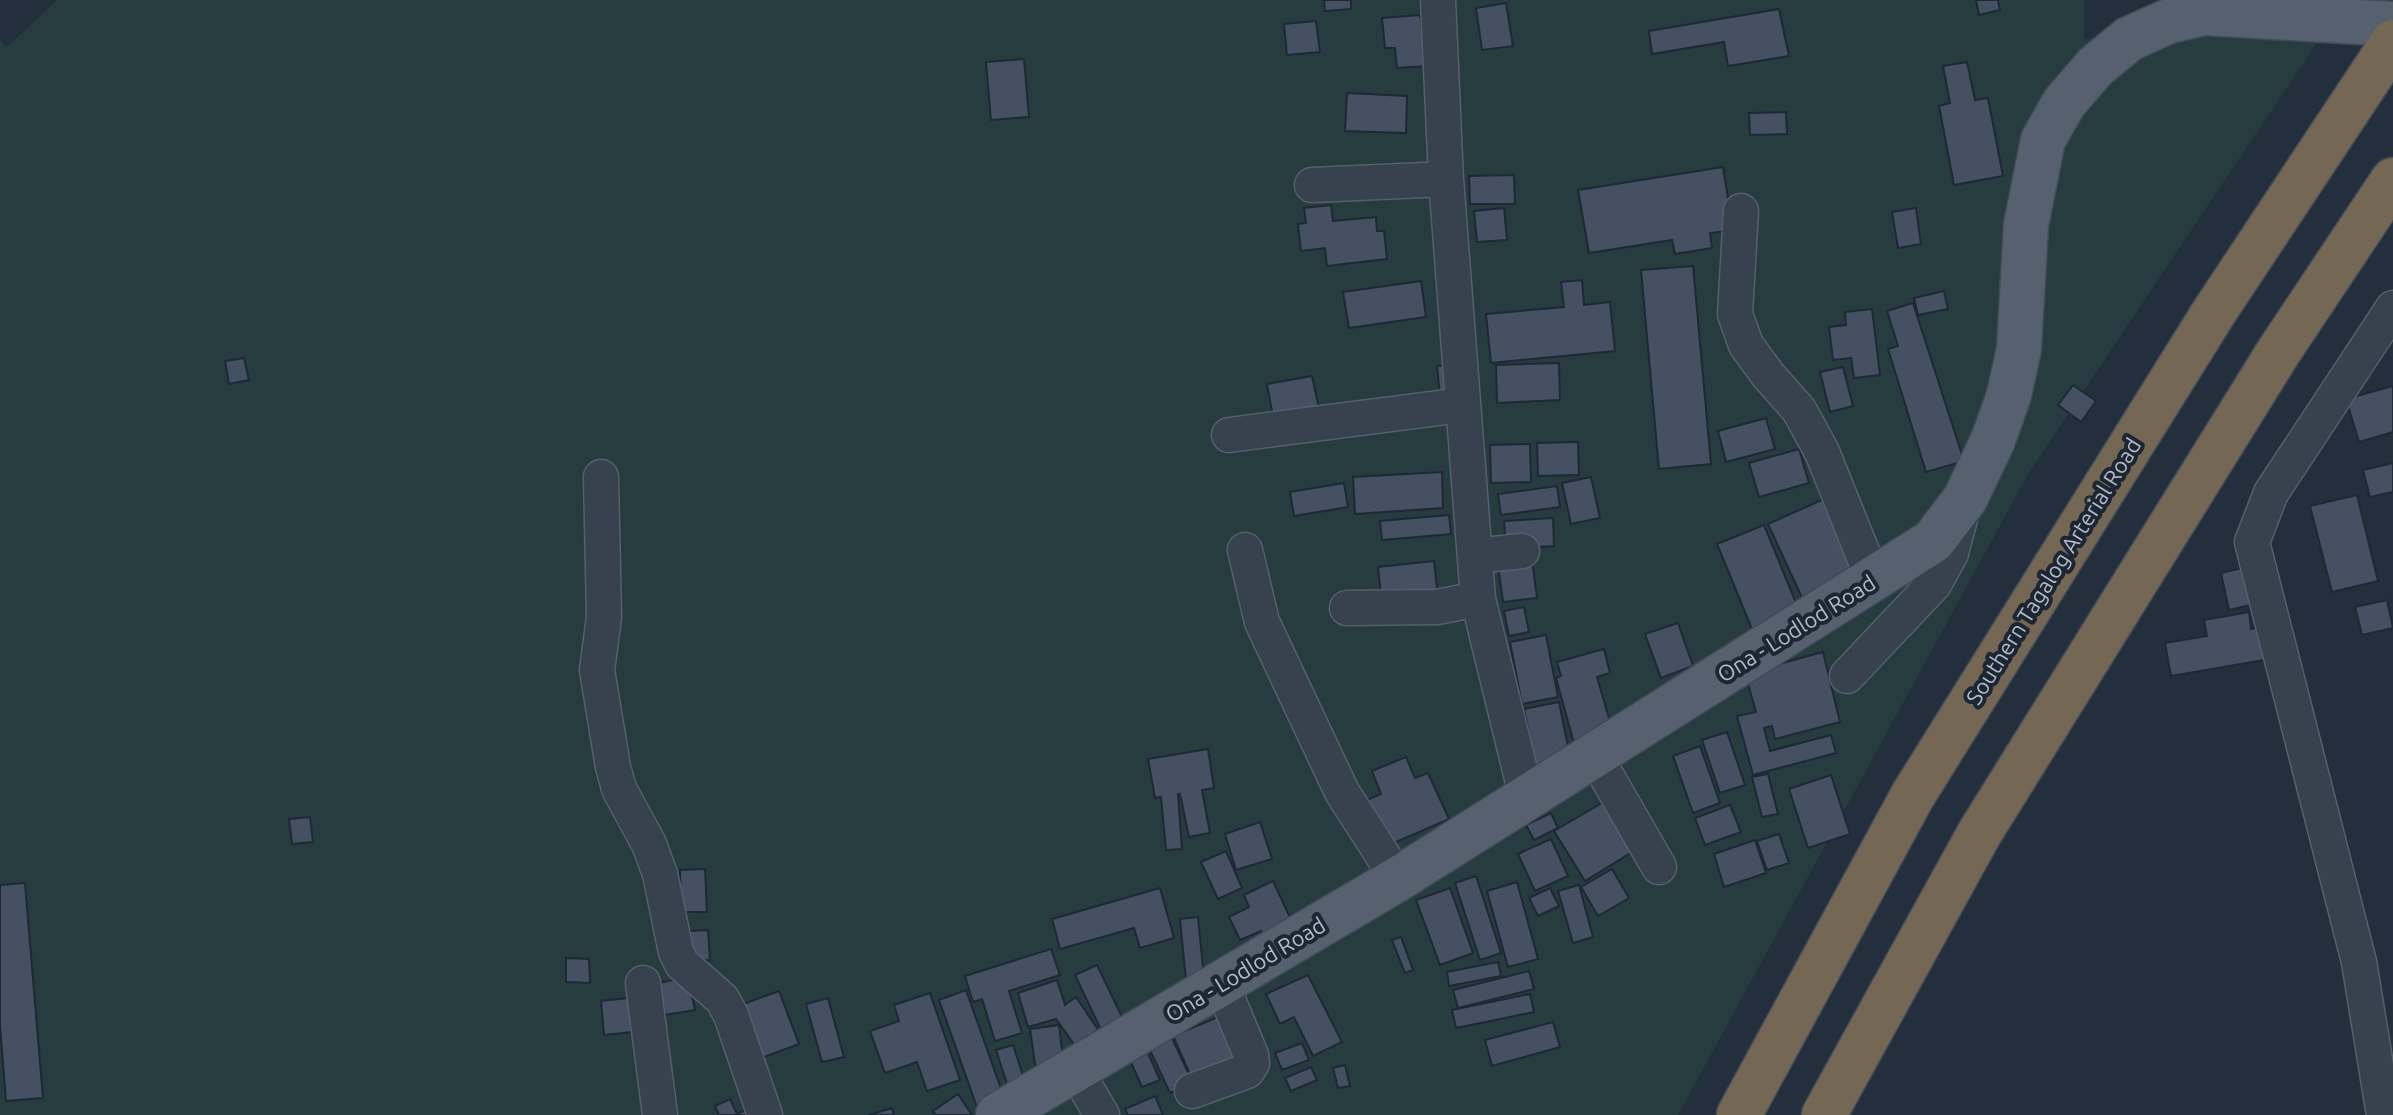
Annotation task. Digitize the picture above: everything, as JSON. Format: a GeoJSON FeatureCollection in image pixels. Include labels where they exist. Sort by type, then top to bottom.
{"type":"FeatureCollection","features":[{"type":"Feature","properties":{"kind":"highway","name":"Southern Tagalog Arterial Road"},"geometry":{"type":"LineString","coordinates":[[1739,1115],[1913,795],[2214,312],[2393,42]]}},
{"type":"Feature","properties":{"kind":"highway"},"geometry":{"type":"LineString","coordinates":[[1824,1115],[1979,834],[2279,351],[2393,180]]}},
{"type":"Feature","properties":{"kind":"main road","name":"Ona - Lodlod Road"},"geometry":{"type":"LineString","coordinates":[[998,1115],[1398,879],[1933,541],[1965,499],[1993,440],[2009,395],[2019,349],[2026,225],[2043,140],[2064,103],[2095,67],[2129,39],[2169,21],[2204,13],[2393,24]]}},
{"type":"Feature","properties":{"kind":"street"},"geometry":{"type":"LineString","coordinates":[[1438,0],[1446,179],[1478,599],[1527,799]]}},
{"type":"Feature","properties":{"kind":"street"},"geometry":{"type":"LineString","coordinates":[[1312,185],[1446,179]]}},
{"type":"Feature","properties":{"kind":"street"},"geometry":{"type":"LineString","coordinates":[[1741,211],[1735,314],[1746,345],[1799,410],[1822,452],[1873,579]]}},
{"type":"Feature","properties":{"kind":"street"},"geometry":{"type":"LineString","coordinates":[[2384,1115],[2359,962],[2252,542],[2271,493],[2393,308]]}},
{"type":"Feature","properties":{"kind":"street"},"geometry":{"type":"LineString","coordinates":[[1229,435],[1462,405]]}},
{"type":"Feature","properties":{"kind":"street"},"geometry":{"type":"LineString","coordinates":[[601,477],[604,617],[597,670],[613,767],[619,789],[649,844],[660,874],[676,952],[682,964],[722,999],[731,1015],[765,1115]]}},
{"type":"Feature","properties":{"kind":"street"},"geometry":{"type":"LineString","coordinates":[[1847,676],[1934,584],[1951,553],[1965,499]]}},
{"type":"Feature","properties":{"kind":"street"},"geometry":{"type":"LineString","coordinates":[[1245,550],[1262,622],[1342,792],[1398,879]]}},
{"type":"Feature","properties":{"kind":"street"},"geometry":{"type":"LineString","coordinates":[[1475,556],[1522,551]]}},
{"type":"Feature","properties":{"kind":"street"},"geometry":{"type":"LineString","coordinates":[[1347,608],[1437,607],[1478,599]]}},
{"type":"Feature","properties":{"kind":"street"},"geometry":{"type":"LineString","coordinates":[[1595,756],[1659,867]]}},
{"type":"Feature","properties":{"kind":"street"},"geometry":{"type":"LineString","coordinates":[[643,983],[660,1115]]}},
{"type":"Feature","properties":{"kind":"street"},"geometry":{"type":"LineString","coordinates":[[1192,1091],[1247,1071],[1252,1063],[1221,983]]}},
{"type":"Feature","properties":{"kind":"street"},"geometry":{"type":"LineString","coordinates":[[1075,1069],[1102,1115]]}},
{"type":"Feature","properties":{"kind":"green space"},"geometry":{"type":"Polygon","coordinates":[[[57,0],[2084,0],[2084,39],[2326,29],[2028,474],[1678,1115],[0,1115],[0,37],[6,48],[57,0]]]}},
{"type":"Feature","properties":{"kind":"building"},"geometry":{"type":"Polygon","coordinates":[[[1324,0],[1351,0],[1351,9],[1325,11],[1324,0]]]}},
{"type":"Feature","properties":{"kind":"building"},"geometry":{"type":"Polygon","coordinates":[[[1976,0],[1998,0],[2000,10],[1979,15],[1976,0]]]}},
{"type":"Feature","properties":{"kind":"building"},"geometry":{"type":"Polygon","coordinates":[[[1506,3],[1513,46],[1482,50],[1476,8],[1506,3]]]}},
{"type":"Feature","properties":{"kind":"building"},"geometry":{"type":"Polygon","coordinates":[[[1779,9],[1789,56],[1728,66],[1724,42],[1652,54],[1649,31],[1779,9]]]}},
{"type":"Feature","properties":{"kind":"building"},"geometry":{"type":"Polygon","coordinates":[[[1420,15],[1427,66],[1397,68],[1395,48],[1385,48],[1382,18],[1420,15]]]}},
{"type":"Feature","properties":{"kind":"building"},"geometry":{"type":"Polygon","coordinates":[[[1316,21],[1320,52],[1287,55],[1284,24],[1316,21]]]}},
{"type":"Feature","properties":{"kind":"building"},"geometry":{"type":"Polygon","coordinates":[[[1024,59],[1029,117],[991,120],[986,62],[1024,59]]]}},
{"type":"Feature","properties":{"kind":"building"},"geometry":{"type":"Polygon","coordinates":[[[1967,62],[1975,100],[1988,98],[2003,176],[1954,185],[1939,106],[1950,103],[1943,66],[1967,62]]]}},
{"type":"Feature","properties":{"kind":"building"},"geometry":{"type":"Polygon","coordinates":[[[1347,93],[1407,96],[1406,133],[1345,131],[1347,93]]]}},
{"type":"Feature","properties":{"kind":"building"},"geometry":{"type":"Polygon","coordinates":[[[1786,112],[1787,134],[1750,135],[1749,113],[1786,112]]]}},
{"type":"Feature","properties":{"kind":"building"},"geometry":{"type":"Polygon","coordinates":[[[1723,167],[1733,230],[1710,233],[1712,248],[1675,254],[1672,240],[1589,253],[1578,190],[1723,167]]]}},
{"type":"Feature","properties":{"kind":"building"},"geometry":{"type":"Polygon","coordinates":[[[1514,175],[1515,204],[1470,204],[1469,176],[1514,175]]]}},
{"type":"Feature","properties":{"kind":"building"},"geometry":{"type":"Polygon","coordinates":[[[1331,205],[1333,221],[1376,217],[1377,231],[1384,231],[1387,259],[1327,266],[1325,248],[1301,251],[1298,224],[1306,223],[1304,208],[1331,205]]]}},
{"type":"Feature","properties":{"kind":"building"},"geometry":{"type":"Polygon","coordinates":[[[1504,208],[1507,240],[1477,242],[1474,211],[1504,208]]]}},
{"type":"Feature","properties":{"kind":"building"},"geometry":{"type":"Polygon","coordinates":[[[1916,208],[1921,244],[1898,248],[1892,212],[1916,208]]]}},
{"type":"Feature","properties":{"kind":"building"},"geometry":{"type":"Polygon","coordinates":[[[1693,266],[1711,464],[1659,469],[1641,270],[1693,266]]]}},
{"type":"Feature","properties":{"kind":"building"},"geometry":{"type":"Polygon","coordinates":[[[1582,280],[1584,305],[1610,302],[1615,351],[1491,363],[1486,314],[1564,307],[1561,282],[1582,280]]]}},
{"type":"Feature","properties":{"kind":"building"},"geometry":{"type":"Polygon","coordinates":[[[1421,281],[1426,317],[1349,328],[1343,292],[1421,281]]]}},
{"type":"Feature","properties":{"kind":"building"},"geometry":{"type":"Polygon","coordinates":[[[1944,291],[1948,309],[1918,315],[1914,298],[1944,291]]]}},
{"type":"Feature","properties":{"kind":"building"},"geometry":{"type":"Polygon","coordinates":[[[1913,303],[1964,461],[1926,472],[1888,349],[1898,346],[1887,311],[1913,303]]]}},
{"type":"Feature","properties":{"kind":"building"},"geometry":{"type":"Polygon","coordinates":[[[1872,309],[1880,375],[1854,378],[1851,358],[1833,360],[1829,327],[1846,325],[1845,312],[1872,309]]]}},
{"type":"Feature","properties":{"kind":"building"},"geometry":{"type":"Polygon","coordinates":[[[244,358],[249,380],[229,384],[225,361],[244,358]]]}},
{"type":"Feature","properties":{"kind":"building"},"geometry":{"type":"Polygon","coordinates":[[[1559,363],[1560,400],[1497,403],[1496,365],[1559,363]]]}},
{"type":"Feature","properties":{"kind":"building"},"geometry":{"type":"Polygon","coordinates":[[[1457,365],[1459,392],[1440,395],[1437,366],[1457,365]]]}},
{"type":"Feature","properties":{"kind":"building"},"geometry":{"type":"Polygon","coordinates":[[[1843,367],[1853,406],[1830,412],[1820,372],[1843,367]]]}},
{"type":"Feature","properties":{"kind":"building"},"geometry":{"type":"Polygon","coordinates":[[[1312,376],[1320,413],[1274,422],[1267,384],[1312,376]]]}},
{"type":"Feature","properties":{"kind":"building"},"geometry":{"type":"Polygon","coordinates":[[[2073,385],[2096,401],[2081,422],[2058,405],[2073,385]]]}},
{"type":"Feature","properties":{"kind":"building"},"geometry":{"type":"Polygon","coordinates":[[[2393,386],[2393,432],[2359,442],[2346,399],[2393,386]]]}},
{"type":"Feature","properties":{"kind":"building"},"geometry":{"type":"Polygon","coordinates":[[[1766,418],[1775,449],[1726,462],[1718,431],[1766,418]]]}},
{"type":"Feature","properties":{"kind":"building"},"geometry":{"type":"Polygon","coordinates":[[[1578,442],[1579,475],[1538,476],[1537,443],[1578,442]]]}},
{"type":"Feature","properties":{"kind":"building"},"geometry":{"type":"Polygon","coordinates":[[[1530,444],[1531,482],[1491,483],[1490,445],[1530,444]]]}},
{"type":"Feature","properties":{"kind":"building"},"geometry":{"type":"Polygon","coordinates":[[[1799,449],[1809,483],[1759,497],[1749,463],[1799,449]]]}},
{"type":"Feature","properties":{"kind":"building"},"geometry":{"type":"Polygon","coordinates":[[[2393,463],[2393,492],[2370,497],[2363,470],[2393,463]]]}},
{"type":"Feature","properties":{"kind":"building"},"geometry":{"type":"Polygon","coordinates":[[[1442,472],[1443,508],[1355,514],[1353,477],[1442,472]]]}},
{"type":"Feature","properties":{"kind":"building"},"geometry":{"type":"Polygon","coordinates":[[[1591,477],[1600,518],[1571,524],[1562,483],[1591,477]]]}},
{"type":"Feature","properties":{"kind":"building"},"geometry":{"type":"Polygon","coordinates":[[[1344,483],[1348,507],[1294,516],[1290,492],[1344,483]]]}},
{"type":"Feature","properties":{"kind":"building"},"geometry":{"type":"Polygon","coordinates":[[[1557,486],[1560,507],[1501,515],[1498,494],[1557,486]]]}},
{"type":"Feature","properties":{"kind":"building"},"geometry":{"type":"Polygon","coordinates":[[[2357,495],[2378,581],[2332,592],[2310,506],[2357,495]]]}},
{"type":"Feature","properties":{"kind":"building"},"geometry":{"type":"Polygon","coordinates":[[[1824,499],[1861,579],[1805,604],[1768,524],[1824,499]]]}},
{"type":"Feature","properties":{"kind":"building"},"geometry":{"type":"Polygon","coordinates":[[[1449,515],[1451,534],[1382,540],[1380,521],[1449,515]]]}},
{"type":"Feature","properties":{"kind":"building"},"geometry":{"type":"Polygon","coordinates":[[[1553,518],[1554,546],[1506,549],[1504,521],[1553,518]]]}},
{"type":"Feature","properties":{"kind":"building"},"geometry":{"type":"Polygon","coordinates":[[[1764,525],[1801,615],[1754,634],[1717,544],[1764,525]]]}},
{"type":"Feature","properties":{"kind":"building"},"geometry":{"type":"Polygon","coordinates":[[[1532,560],[1537,598],[1503,602],[1498,565],[1532,560]]]}},
{"type":"Feature","properties":{"kind":"building"},"geometry":{"type":"Polygon","coordinates":[[[1434,561],[1438,598],[1382,604],[1378,567],[1434,561]]]}},
{"type":"Feature","properties":{"kind":"building"},"geometry":{"type":"Polygon","coordinates":[[[2251,566],[2259,603],[2229,610],[2221,573],[2251,566]]]}},
{"type":"Feature","properties":{"kind":"building"},"geometry":{"type":"Polygon","coordinates":[[[2387,600],[2393,628],[2362,635],[2355,607],[2387,600]]]}},
{"type":"Feature","properties":{"kind":"building"},"geometry":{"type":"Polygon","coordinates":[[[1524,607],[1529,632],[1509,636],[1504,611],[1524,607]]]}},
{"type":"Feature","properties":{"kind":"building"},"geometry":{"type":"Polygon","coordinates":[[[2249,612],[2251,629],[2264,626],[2270,659],[2171,676],[2165,643],[2207,636],[2204,620],[2249,612]]]}},
{"type":"Feature","properties":{"kind":"building"},"geometry":{"type":"Polygon","coordinates":[[[1678,623],[1693,666],[1661,678],[1645,634],[1678,623]]]}},
{"type":"Feature","properties":{"kind":"building"},"geometry":{"type":"Polygon","coordinates":[[[1546,635],[1558,697],[1522,704],[1510,642],[1546,635]]]}},
{"type":"Feature","properties":{"kind":"building"},"geometry":{"type":"Polygon","coordinates":[[[1604,649],[1610,673],[1597,677],[1613,732],[1574,743],[1556,678],[1561,676],[1557,662],[1604,649]]]}},
{"type":"Feature","properties":{"kind":"building"},"geometry":{"type":"Polygon","coordinates":[[[1823,652],[1840,722],[1775,739],[1772,726],[1764,728],[1770,751],[1831,735],[1836,753],[1753,775],[1737,716],[1756,712],[1745,673],[1823,652]]]}},
{"type":"Feature","properties":{"kind":"building"},"geometry":{"type":"Polygon","coordinates":[[[1559,702],[1571,761],[1536,768],[1524,709],[1559,702]]]}},
{"type":"Feature","properties":{"kind":"building"},"geometry":{"type":"Polygon","coordinates":[[[1727,732],[1745,785],[1720,793],[1702,740],[1727,732]]]}},
{"type":"Feature","properties":{"kind":"building"},"geometry":{"type":"Polygon","coordinates":[[[1700,746],[1720,803],[1693,813],[1673,756],[1700,746]]]}},
{"type":"Feature","properties":{"kind":"building"},"geometry":{"type":"Polygon","coordinates":[[[1208,749],[1214,788],[1202,790],[1210,833],[1189,837],[1178,794],[1182,849],[1166,850],[1161,797],[1155,798],[1148,759],[1208,749]]]}},
{"type":"Feature","properties":{"kind":"building"},"geometry":{"type":"Polygon","coordinates":[[[1406,757],[1415,778],[1428,773],[1449,819],[1387,846],[1367,800],[1381,794],[1372,771],[1406,757]]]}},
{"type":"Feature","properties":{"kind":"building"},"geometry":{"type":"Polygon","coordinates":[[[1768,774],[1778,814],[1762,817],[1752,777],[1768,774]]]}},
{"type":"Feature","properties":{"kind":"building"},"geometry":{"type":"Polygon","coordinates":[[[1831,775],[1850,834],[1808,848],[1789,789],[1831,775]]]}},
{"type":"Feature","properties":{"kind":"building"},"geometry":{"type":"Polygon","coordinates":[[[1602,803],[1632,852],[1585,881],[1554,831],[1602,803]]]}},
{"type":"Feature","properties":{"kind":"building"},"geometry":{"type":"Polygon","coordinates":[[[1730,805],[1741,832],[1705,845],[1695,818],[1730,805]]]}},
{"type":"Feature","properties":{"kind":"building"},"geometry":{"type":"Polygon","coordinates":[[[1551,813],[1558,828],[1534,840],[1526,825],[1551,813]]]}},
{"type":"Feature","properties":{"kind":"building"},"geometry":{"type":"Polygon","coordinates":[[[310,817],[313,842],[292,844],[289,819],[310,817]]]}},
{"type":"Feature","properties":{"kind":"building"},"geometry":{"type":"Polygon","coordinates":[[[1260,822],[1272,859],[1236,870],[1225,834],[1260,822]]]}},
{"type":"Feature","properties":{"kind":"building"},"geometry":{"type":"Polygon","coordinates":[[[1779,834],[1789,863],[1767,870],[1757,841],[1779,834]]]}},
{"type":"Feature","properties":{"kind":"building"},"geometry":{"type":"Polygon","coordinates":[[[1551,839],[1568,876],[1535,891],[1518,854],[1551,839]]]}},
{"type":"Feature","properties":{"kind":"building"},"geometry":{"type":"Polygon","coordinates":[[[1755,840],[1766,873],[1724,887],[1714,854],[1755,840]]]}},
{"type":"Feature","properties":{"kind":"building"},"geometry":{"type":"Polygon","coordinates":[[[1226,851],[1242,888],[1218,899],[1201,862],[1226,851]]]}},
{"type":"Feature","properties":{"kind":"building"},"geometry":{"type":"Polygon","coordinates":[[[705,869],[707,912],[681,912],[680,870],[705,869]]]}},
{"type":"Feature","properties":{"kind":"building"},"geometry":{"type":"Polygon","coordinates":[[[1612,869],[1629,898],[1598,916],[1581,887],[1612,869]]]}},
{"type":"Feature","properties":{"kind":"building"},"geometry":{"type":"Polygon","coordinates":[[[1476,876],[1501,953],[1480,960],[1455,883],[1476,876]]]}},
{"type":"Feature","properties":{"kind":"building"},"geometry":{"type":"Polygon","coordinates":[[[1273,881],[1292,922],[1263,936],[1261,931],[1240,940],[1229,917],[1249,907],[1244,895],[1273,881]]]}},
{"type":"Feature","properties":{"kind":"building"},"geometry":{"type":"Polygon","coordinates":[[[1517,882],[1538,959],[1508,967],[1487,891],[1517,882]]]}},
{"type":"Feature","properties":{"kind":"building"},"geometry":{"type":"Polygon","coordinates":[[[25,883],[43,1098],[6,1101],[0,1026],[0,885],[25,883]]]}},
{"type":"Feature","properties":{"kind":"building"},"geometry":{"type":"Polygon","coordinates":[[[1579,885],[1593,937],[1573,943],[1558,891],[1579,885]]]}},
{"type":"Feature","properties":{"kind":"building"},"geometry":{"type":"Polygon","coordinates":[[[1160,888],[1174,938],[1140,948],[1134,928],[1060,949],[1052,919],[1160,888]]]}},
{"type":"Feature","properties":{"kind":"building"},"geometry":{"type":"Polygon","coordinates":[[[1450,888],[1473,953],[1440,965],[1416,900],[1450,888]]]}},
{"type":"Feature","properties":{"kind":"building"},"geometry":{"type":"Polygon","coordinates":[[[1550,888],[1559,906],[1538,916],[1529,898],[1550,888]]]}},
{"type":"Feature","properties":{"kind":"building"},"geometry":{"type":"Polygon","coordinates":[[[1198,917],[1204,978],[1186,980],[1180,919],[1198,917]]]}},
{"type":"Feature","properties":{"kind":"building"},"geometry":{"type":"Polygon","coordinates":[[[708,930],[710,960],[691,961],[689,931],[708,930]]]}},
{"type":"Feature","properties":{"kind":"building"},"geometry":{"type":"Polygon","coordinates":[[[1401,937],[1413,970],[1405,973],[1392,940],[1401,937]]]}},
{"type":"Feature","properties":{"kind":"building"},"geometry":{"type":"Polygon","coordinates":[[[1051,949],[1060,975],[1009,991],[1022,1033],[995,1041],[982,999],[973,1002],[965,976],[1051,949]]]}},
{"type":"Feature","properties":{"kind":"building"},"geometry":{"type":"Polygon","coordinates":[[[566,958],[589,959],[590,983],[566,982],[566,958]]]}},
{"type":"Feature","properties":{"kind":"building"},"geometry":{"type":"Polygon","coordinates":[[[1498,962],[1501,976],[1449,986],[1447,972],[1498,962]]]}},
{"type":"Feature","properties":{"kind":"building"},"geometry":{"type":"Polygon","coordinates":[[[1097,965],[1125,1023],[1103,1034],[1075,975],[1097,965]]]}},
{"type":"Feature","properties":{"kind":"building"},"geometry":{"type":"Polygon","coordinates":[[[1529,971],[1534,989],[1458,1008],[1453,990],[1529,971]]]}},
{"type":"Feature","properties":{"kind":"building"},"geometry":{"type":"Polygon","coordinates":[[[1308,975],[1342,1042],[1313,1056],[1294,1017],[1280,1024],[1266,994],[1308,975]]]}},
{"type":"Feature","properties":{"kind":"building"},"geometry":{"type":"Polygon","coordinates":[[[688,977],[695,1010],[665,1015],[659,983],[688,977]]]}},
{"type":"Feature","properties":{"kind":"building"},"geometry":{"type":"Polygon","coordinates":[[[1057,980],[1065,1005],[1076,997],[1101,1034],[1078,1050],[1056,1019],[1028,1027],[1018,993],[1057,980]]]}},
{"type":"Feature","properties":{"kind":"building"},"geometry":{"type":"Polygon","coordinates":[[[966,990],[1005,1100],[978,1110],[939,1000],[966,990]]]}},
{"type":"Feature","properties":{"kind":"building"},"geometry":{"type":"Polygon","coordinates":[[[779,991],[799,1044],[756,1060],[735,1007],[779,991]]]}},
{"type":"Feature","properties":{"kind":"building"},"geometry":{"type":"Polygon","coordinates":[[[930,993],[960,1080],[927,1091],[917,1062],[885,1073],[870,1031],[899,1021],[894,1005],[930,993]]]}},
{"type":"Feature","properties":{"kind":"building"},"geometry":{"type":"Polygon","coordinates":[[[1530,994],[1534,1012],[1456,1028],[1452,1010],[1530,994]]]}},
{"type":"Feature","properties":{"kind":"building"},"geometry":{"type":"Polygon","coordinates":[[[638,997],[642,1031],[604,1035],[601,1001],[638,997]]]}},
{"type":"Feature","properties":{"kind":"building"},"geometry":{"type":"Polygon","coordinates":[[[828,998],[844,1057],[822,1062],[806,1004],[828,998]]]}},
{"type":"Feature","properties":{"kind":"building"},"geometry":{"type":"Polygon","coordinates":[[[1230,1012],[1249,1058],[1193,1081],[1173,1036],[1230,1012]]]}},
{"type":"Feature","properties":{"kind":"building"},"geometry":{"type":"Polygon","coordinates":[[[1553,1022],[1560,1047],[1492,1066],[1485,1040],[1553,1022]]]}},
{"type":"Feature","properties":{"kind":"building"},"geometry":{"type":"Polygon","coordinates":[[[1059,1025],[1064,1067],[1036,1071],[1030,1029],[1059,1025]]]}},
{"type":"Feature","properties":{"kind":"building"},"geometry":{"type":"Polygon","coordinates":[[[1172,1038],[1193,1083],[1170,1093],[1149,1048],[1172,1038]]]}},
{"type":"Feature","properties":{"kind":"building"},"geometry":{"type":"Polygon","coordinates":[[[1302,1043],[1309,1060],[1282,1070],[1275,1053],[1302,1043]]]}},
{"type":"Feature","properties":{"kind":"building"},"geometry":{"type":"Polygon","coordinates":[[[1013,1045],[1026,1085],[1009,1090],[996,1050],[1013,1045]]]}},
{"type":"Feature","properties":{"kind":"building"},"geometry":{"type":"Polygon","coordinates":[[[1147,1051],[1160,1080],[1142,1087],[1129,1058],[1147,1051]]]}},
{"type":"Feature","properties":{"kind":"building"},"geometry":{"type":"Polygon","coordinates":[[[1345,1065],[1350,1086],[1338,1088],[1333,1068],[1345,1065]]]}},
{"type":"Feature","properties":{"kind":"building"},"geometry":{"type":"Polygon","coordinates":[[[1311,1067],[1317,1080],[1291,1091],[1285,1078],[1311,1067]]]}},
{"type":"Feature","properties":{"kind":"building"},"geometry":{"type":"Polygon","coordinates":[[[958,1094],[972,1115],[936,1115],[933,1111],[958,1094]]]}},
{"type":"Feature","properties":{"kind":"building"},"geometry":{"type":"Polygon","coordinates":[[[1155,1096],[1163,1115],[1128,1115],[1125,1109],[1155,1096]]]}},
{"type":"Feature","properties":{"kind":"building"},"geometry":{"type":"Polygon","coordinates":[[[730,1099],[737,1114],[757,1105],[762,1115],[719,1115],[715,1106],[730,1099]]]}},
{"type":"Feature","properties":{"kind":"building"},"geometry":{"type":"Polygon","coordinates":[[[892,1108],[894,1115],[869,1115],[892,1108]]]}}]}
